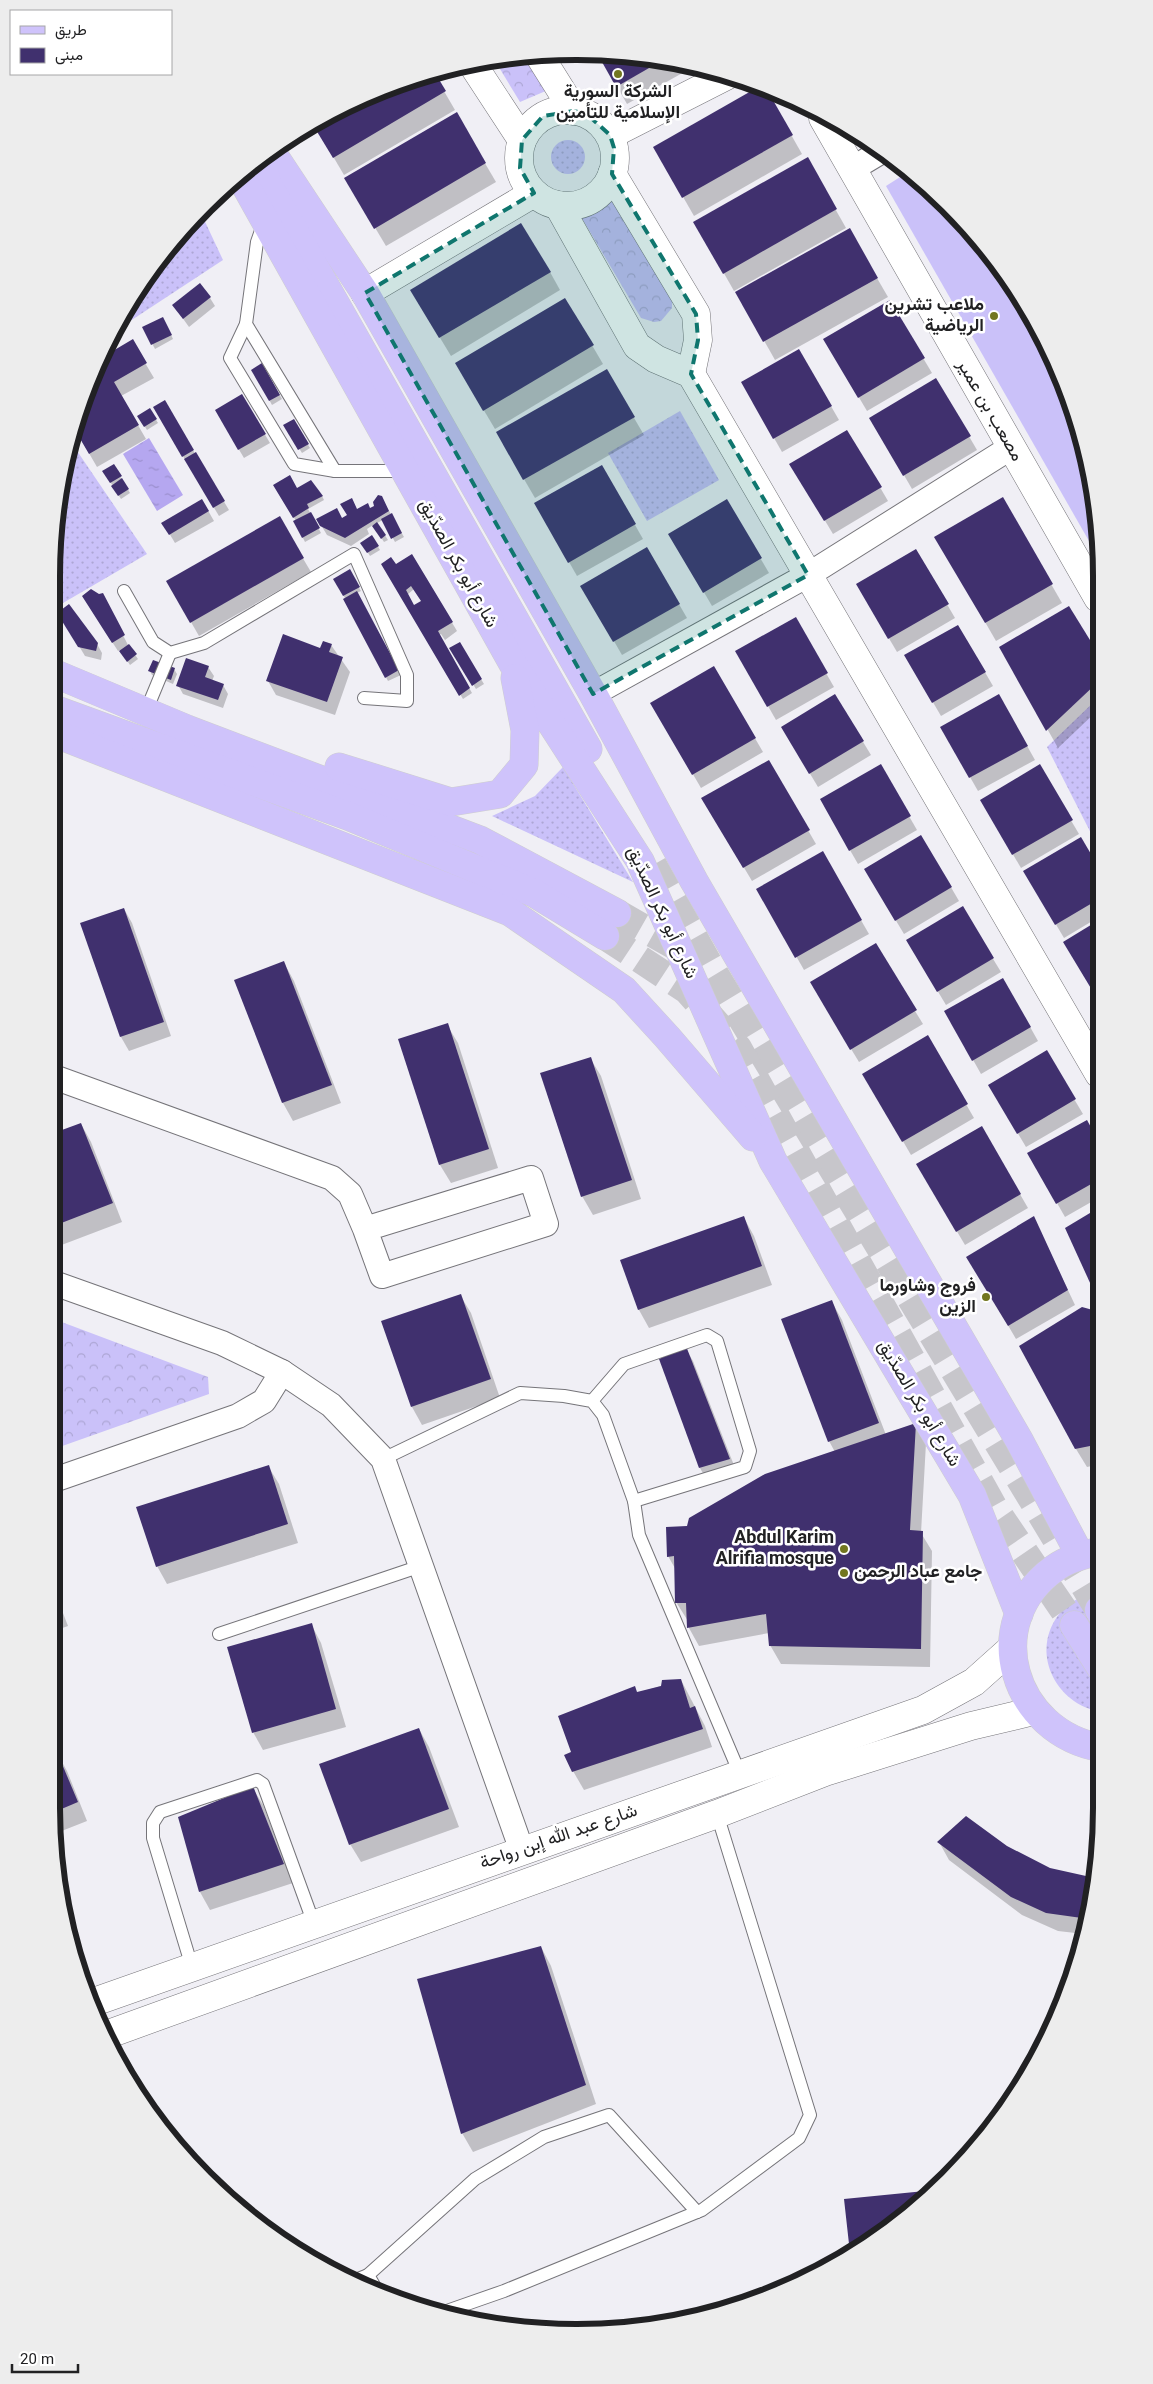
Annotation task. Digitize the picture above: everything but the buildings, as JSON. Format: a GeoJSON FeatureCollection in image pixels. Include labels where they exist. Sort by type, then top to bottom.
{"type":"FeatureCollection","features":[{"type":"Feature","properties":{"kind":"main road"},"geometry":{"type":"LineString","coordinates":[[275,157],[365,293],[593,694],[694,881],[1019,1440],[1091,1553],[1054,1568],[1034,1588],[1019,1614],[1012,1648],[1017,1677],[1022,1692],[1034,1711],[1056,1732],[1084,1745],[1093,1746]]}},
{"type":"Feature","properties":{"kind":"main road"},"geometry":{"type":"LineString","coordinates":[[264,166],[267,182],[651,862]]}},
{"type":"Feature","properties":{"kind":"main road","name":"شارع أبو بكر الصدّيق"},"geometry":{"type":"LineString","coordinates":[[243,182],[513,664],[640,861],[774,1161],[972,1495],[1019,1614]]}},
{"type":"Feature","properties":{"kind":"main road"},"geometry":{"type":"LineString","coordinates":[[60,666],[365,776],[451,802],[500,794],[524,765],[525,730],[513,664]]}},
{"type":"Feature","properties":{"kind":"main road"},"geometry":{"type":"LineString","coordinates":[[60,676],[187,729],[480,840],[618,912]]}},
{"type":"Feature","properties":{"kind":"main road"},"geometry":{"type":"LineString","coordinates":[[60,711],[348,816],[534,893],[605,936]]}},
{"type":"Feature","properties":{"kind":"main road"},"geometry":{"type":"LineString","coordinates":[[60,736],[510,912],[624,990],[774,1161]]}},
{"type":"Feature","properties":{"kind":"main road"},"geometry":{"type":"LineString","coordinates":[[1074,1625],[1093,1655]]}},
{"type":"Feature","properties":{"kind":"street"},"geometry":{"type":"LineString","coordinates":[[543,61],[574,111]]}},
{"type":"Feature","properties":{"kind":"street"},"geometry":{"type":"LineString","coordinates":[[477,70],[522,140]]}},
{"type":"Feature","properties":{"kind":"street"},"geometry":{"type":"LineString","coordinates":[[610,136],[718,80]]}},
{"type":"Feature","properties":{"kind":"street"},"geometry":{"type":"LineString","coordinates":[[558,111],[574,111],[588,115],[600,124],[610,136],[614,148],[615,162],[606,186],[597,196],[572,206],[558,205],[534,193],[525,182],[520,168],[519,154],[522,140],[531,127],[543,116],[558,111]]}},
{"type":"Feature","properties":{"kind":"street","name":"مصعب بن عمير"},"geometry":{"type":"LineString","coordinates":[[827,125],[1010,448],[1093,589]]}},
{"type":"Feature","properties":{"kind":"street"},"geometry":{"type":"LineString","coordinates":[[852,169],[875,155]]}},
{"type":"Feature","properties":{"kind":"street"},"geometry":{"type":"LineString","coordinates":[[612,174],[696,314],[698,340],[691,374]]}},
{"type":"Feature","properties":{"kind":"street"},"geometry":{"type":"LineString","coordinates":[[365,293],[534,193]]}},
{"type":"Feature","properties":{"kind":"street"},"geometry":{"type":"LineString","coordinates":[[558,205],[637,346],[656,359],[691,374],[1093,1064]]}},
{"type":"Feature","properties":{"kind":"street"},"geometry":{"type":"LineString","coordinates":[[593,694],[808,575],[1010,448]]}},
{"type":"Feature","properties":{"kind":"street"},"geometry":{"type":"LineString","coordinates":[[60,1079],[332,1178],[350,1194],[382,1276],[546,1224],[531,1178],[365,1229]]}},
{"type":"Feature","properties":{"kind":"street"},"geometry":{"type":"LineString","coordinates":[[60,1285],[222,1343],[282,1372],[331,1405],[383,1459],[522,1851]]}},
{"type":"Feature","properties":{"kind":"street"},"geometry":{"type":"LineString","coordinates":[[60,1478],[238,1416],[264,1401],[282,1372]]}},
{"type":"Feature","properties":{"kind":"street","name":"شارع عبد الله إبن رواحة"},"geometry":{"type":"LineString","coordinates":[[97,2001],[922,1710],[974,1682],[1012,1648]]}},
{"type":"Feature","properties":{"kind":"street","name":"شارع عبد الله إبن رواحة"},"geometry":{"type":"LineString","coordinates":[[112,2033],[717,1814],[826,1772],[971,1726],[1034,1711]]}},
{"type":"Feature","properties":{"kind":"lane"},"geometry":{"type":"LineString","coordinates":[[265,220],[257,242],[246,324],[230,358],[294,464],[336,472],[405,471]]}},
{"type":"Feature","properties":{"kind":"lane"},"geometry":{"type":"LineString","coordinates":[[246,324],[336,472]]}},
{"type":"Feature","properties":{"kind":"lane"},"geometry":{"type":"LineString","coordinates":[[124,591],[153,642],[170,653],[204,643],[354,554],[407,675],[407,701],[364,698]]}},
{"type":"Feature","properties":{"kind":"lane"},"geometry":{"type":"LineString","coordinates":[[151,699],[170,653]]}},
{"type":"Feature","properties":{"kind":"lane"},"geometry":{"type":"LineString","coordinates":[[592,1401],[624,1364],[707,1335],[717,1341],[750,1451],[745,1467],[634,1501]]}},
{"type":"Feature","properties":{"kind":"lane"},"geometry":{"type":"LineString","coordinates":[[383,1459],[520,1393],[564,1396],[592,1401],[603,1415],[634,1501],[639,1536],[740,1774]]}},
{"type":"Feature","properties":{"kind":"lane"},"geometry":{"type":"LineString","coordinates":[[218,1634],[421,1566]]}},
{"type":"Feature","properties":{"kind":"lane"},"geometry":{"type":"LineString","coordinates":[[192,1967],[153,1838],[153,1823],[160,1812],[256,1780],[263,1784],[314,1924]]}},
{"type":"Feature","properties":{"kind":"lane"},"geometry":{"type":"LineString","coordinates":[[454,2309],[504,2291],[697,2212],[799,2138],[810,2116],[717,1814]]}},
{"type":"Feature","properties":{"kind":"lane"},"geometry":{"type":"LineString","coordinates":[[362,2277],[368,2275],[475,2179],[544,2137],[609,2115],[697,2212]]}},
{"type":"Feature","properties":{"kind":"lane"},"geometry":{"type":"LineString","coordinates":[[368,2275],[372,2282]]}},
{"type":"Feature","properties":{"kind":"highlighted area"},"geometry":{"type":"Polygon","coordinates":[[[574,111],[588,115],[610,135],[614,148],[612,174],[696,314],[698,340],[691,374],[808,575],[593,694],[365,293],[534,193],[520,168],[522,140],[543,116],[574,111]]]}},
{"type":"Feature","properties":{"kind":"green space"},"geometry":{"type":"Polygon","coordinates":[[[531,62],[548,90],[520,102],[498,66],[531,62]]]}},
{"type":"Feature","properties":{"kind":"green space"},"geometry":{"type":"Polygon","coordinates":[[[568,140],[575,141],[580,145],[584,150],[584,164],[580,169],[575,173],[568,174],[561,173],[556,169],[552,164],[551,157],[552,150],[556,145],[561,141],[568,140]]]}},
{"type":"Feature","properties":{"kind":"green space","name":"ملاعب تشرين الرياضية"},"geometry":{"type":"Polygon","coordinates":[[[902,176],[942,211],[986,262],[1024,318],[1040,348],[1066,410],[1083,476],[1089,509],[1092,546],[886,186],[902,176]]]}},
{"type":"Feature","properties":{"kind":"green space"},"geometry":{"type":"Polygon","coordinates":[[[611,199],[672,299],[672,308],[661,321],[654,322],[641,318],[580,215],[611,199]]]}},
{"type":"Feature","properties":{"kind":"green space"},"geometry":{"type":"Polygon","coordinates":[[[204,219],[223,260],[126,324],[167,262],[204,219]]]}},
{"type":"Feature","properties":{"kind":"green space"},"geometry":{"type":"Polygon","coordinates":[[[680,411],[719,480],[647,521],[608,453],[680,411]]]}},
{"type":"Feature","properties":{"kind":"green space"},"geometry":{"type":"Polygon","coordinates":[[[76,450],[147,554],[60,605],[61,543],[64,509],[76,450]]]}},
{"type":"Feature","properties":{"kind":"green space"},"geometry":{"type":"Polygon","coordinates":[[[1093,703],[1093,837],[1047,747],[1093,703]]]}},
{"type":"Feature","properties":{"kind":"green space"},"geometry":{"type":"Polygon","coordinates":[[[563,767],[633,882],[492,816],[535,796],[563,767]]]}},
{"type":"Feature","properties":{"kind":"green space"},"geometry":{"type":"Polygon","coordinates":[[[60,1321],[208,1377],[209,1394],[60,1447],[60,1321]]]}},
{"type":"Feature","properties":{"kind":"green space"},"geometry":{"type":"Polygon","coordinates":[[[1093,1592],[1093,1710],[1071,1698],[1060,1687],[1052,1674],[1047,1659],[1047,1643],[1051,1628],[1060,1613],[1081,1597],[1093,1592]]]}},
{"type":"Feature","properties":{"kind":"water"},"geometry":{"type":"Polygon","coordinates":[[[149,438],[183,495],[157,511],[123,454],[149,438]]]}},
{"type":"Feature","properties":{"kind":"tunnel"},"geometry":{"type":"LineString","coordinates":[[653,865],[710,966],[1093,1600]]}},
{"type":"Feature","properties":{"kind":"tunnel"},"geometry":{"type":"LineString","coordinates":[[617,913],[691,955]]}},
{"type":"Feature","properties":{"kind":"tunnel"},"geometry":{"type":"LineString","coordinates":[[605,936],[687,990],[738,1048],[994,1508],[1074,1625]]}},
{"type":"Feature","properties":{"kind":"place","name":"الشركة السورية الإسلامية للتأمين"},"geometry":{"type":"Point","coordinates":[618,74]}},
{"type":"Feature","properties":{"kind":"place","name":"ملاعب تشرين الرياضية"},"geometry":{"type":"Point","coordinates":[994,316]}},
{"type":"Feature","properties":{"kind":"place","name":"فروج وشاورما الزين"},"geometry":{"type":"Point","coordinates":[986,1297]}},
{"type":"Feature","properties":{"kind":"place","name":"Abdul Karim Alrifia mosque"},"geometry":{"type":"Point","coordinates":[844,1549]}},
{"type":"Feature","properties":{"kind":"place","name":"جامع عباد الرحمن"},"geometry":{"type":"Point","coordinates":[844,1573]}}]}
